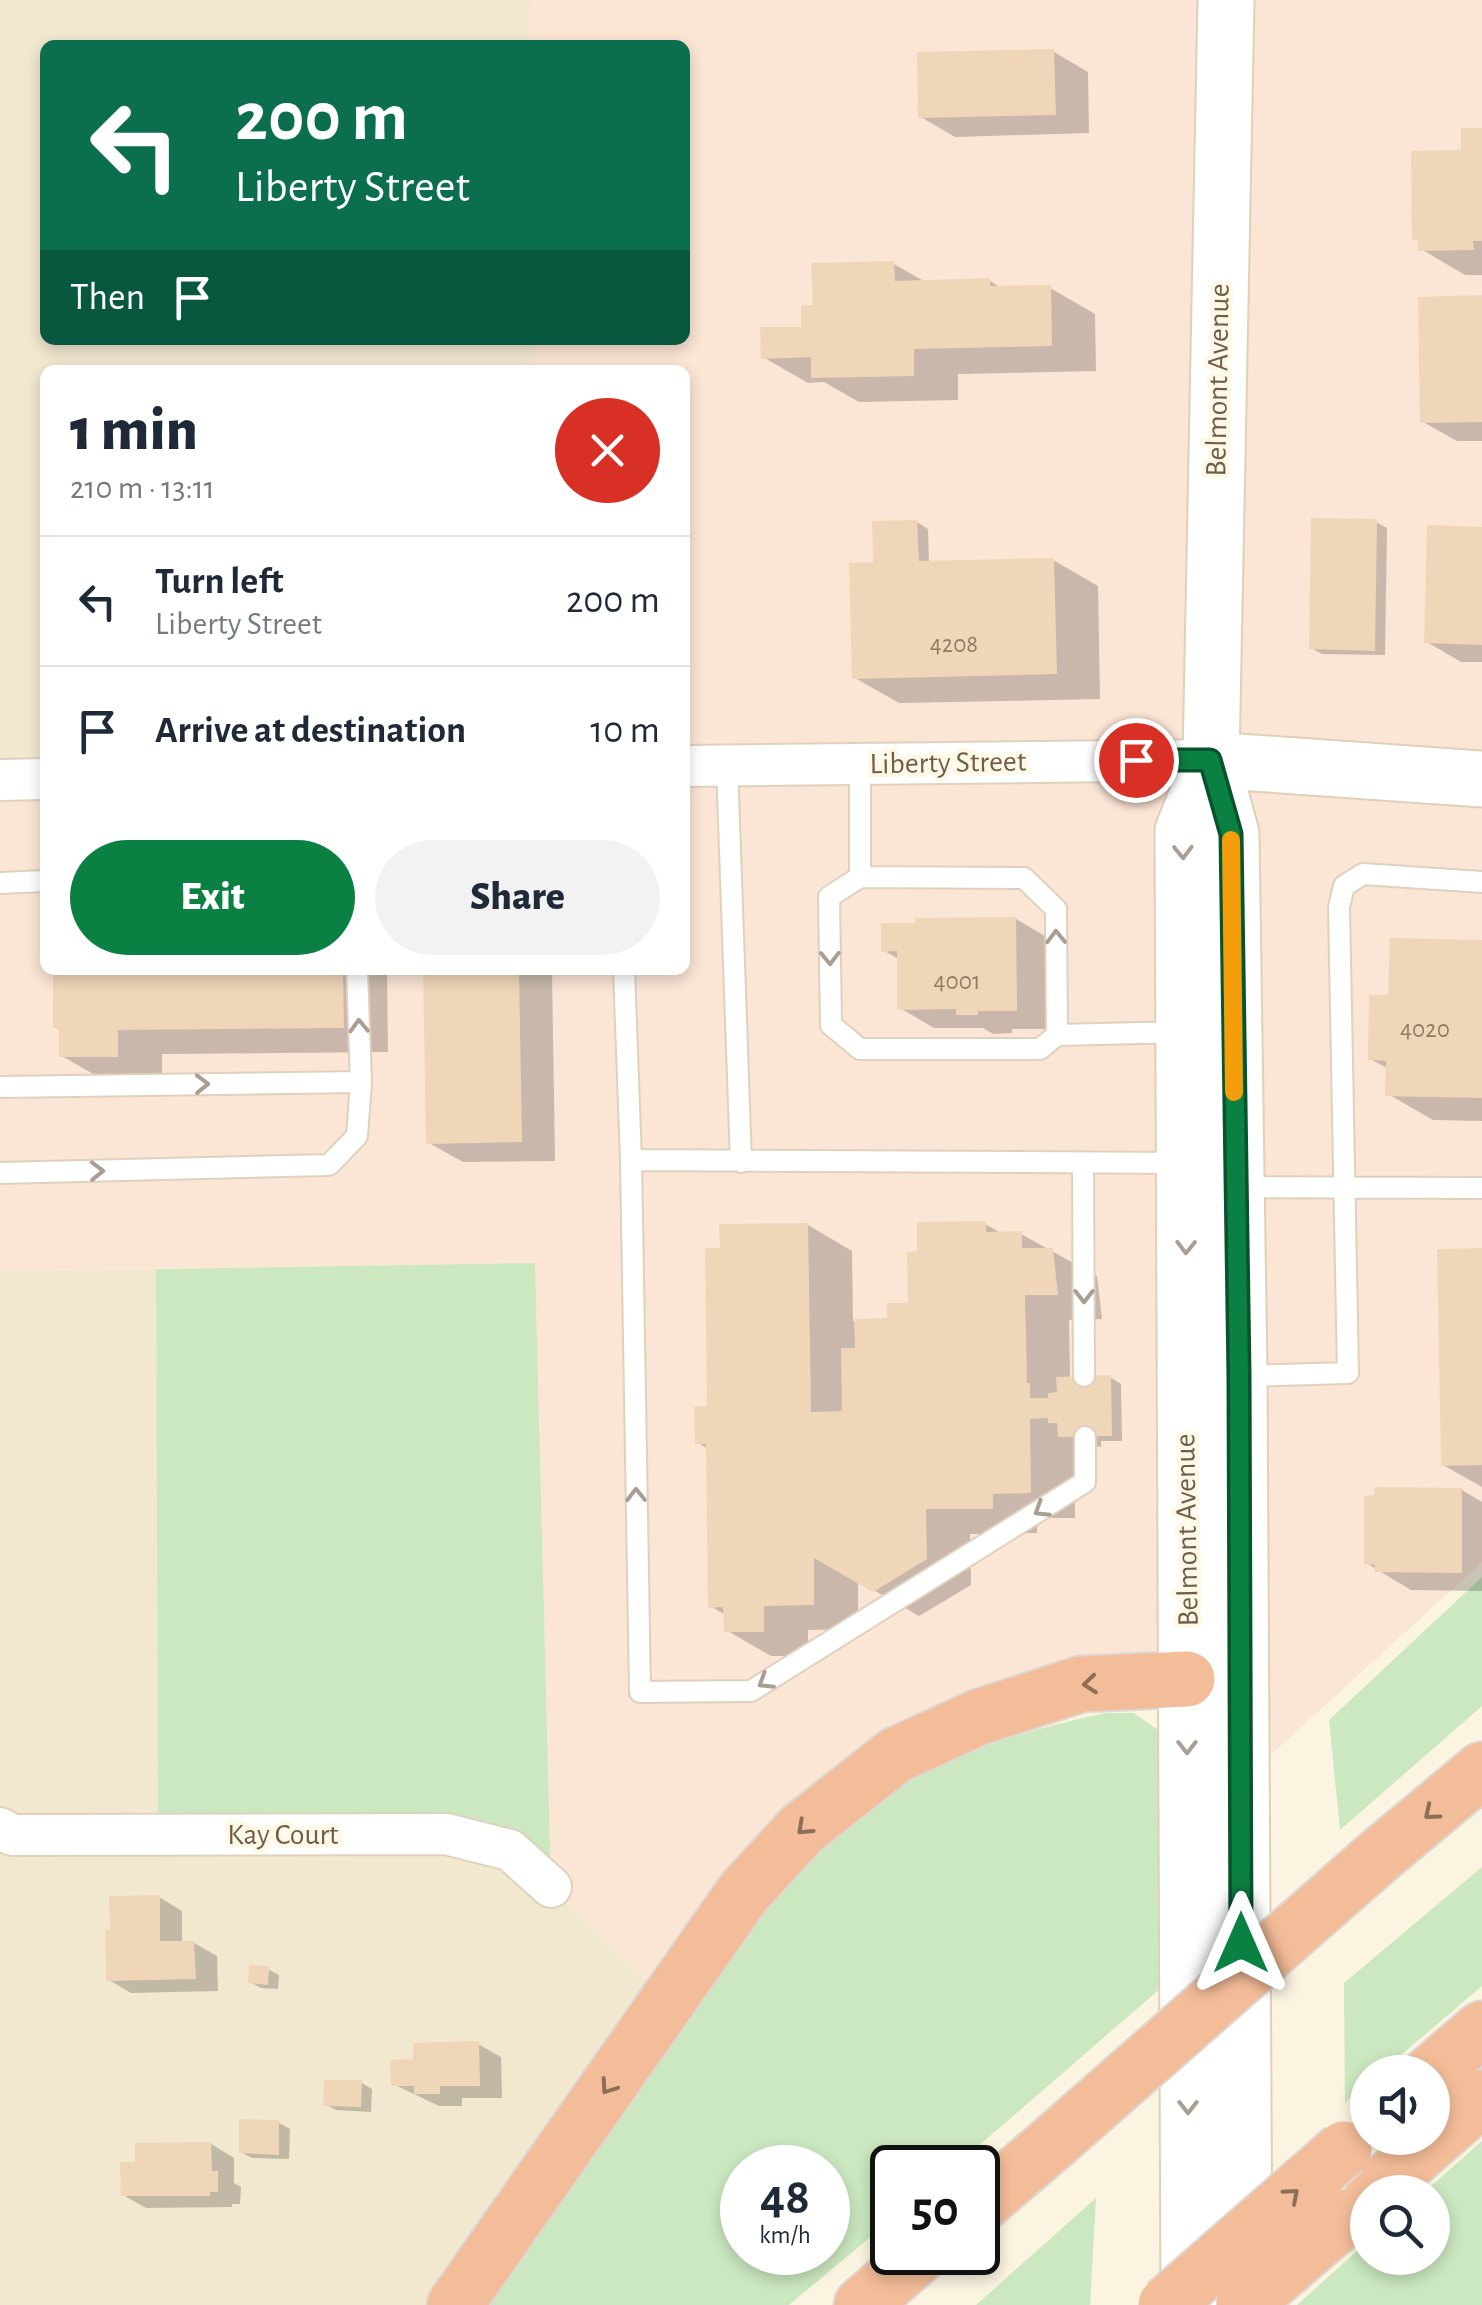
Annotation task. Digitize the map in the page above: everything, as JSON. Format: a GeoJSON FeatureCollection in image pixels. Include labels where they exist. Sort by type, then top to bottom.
{"type":"FeatureCollection","features":[{"type":"Feature","properties":{"kind":"highway"},"geometry":{"type":"LineString","coordinates":[[456,2305],[744,1892],[802,1829],[896,1755],[979,1716],[1081,1684],[1187,1678]]}},
{"type":"Feature","properties":{"kind":"highway"},"geometry":{"type":"LineString","coordinates":[[1000,2187],[1482,1770]]}},
{"type":"Feature","properties":{"kind":"highway"},"geometry":{"type":"LineString","coordinates":[[1450,2057],[1482,2029]]}},
{"type":"Feature","properties":{"kind":"highway"},"geometry":{"type":"LineString","coordinates":[[1363,2175],[1482,2098]]}},
{"type":"Feature","properties":{"kind":"highway"},"geometry":{"type":"LineString","coordinates":[[1166,2305],[1350,2184]]}},
{"type":"Feature","properties":{"kind":"highway"},"geometry":{"type":"LineString","coordinates":[[1245,2305],[1350,2188]]}},
{"type":"Feature","properties":{"kind":"highway"},"geometry":{"type":"LineString","coordinates":[[862,2305],[897,2275]]}},
{"type":"Feature","properties":{"kind":"main road","name":"Belmont Avenue"},"geometry":{"type":"LineString","coordinates":[[1226,0],[1210,760],[1231,834],[1245,2305]]}},
{"type":"Feature","properties":{"kind":"main road","name":"Belmont Avenue"},"geometry":{"type":"LineString","coordinates":[[1188,2305],[1183,831],[1210,760]]}},
{"type":"Feature","properties":{"kind":"main road"},"geometry":{"type":"LineString","coordinates":[[1210,760],[1482,779]]}},
{"type":"Feature","properties":{"kind":"main road"},"geometry":{"type":"LineString","coordinates":[[1187,1678],[1240,1677]]}},
{"type":"Feature","properties":{"kind":"street","name":"Liberty Street"},"geometry":{"type":"LineString","coordinates":[[690,766],[1210,760]]}},
{"type":"Feature","properties":{"kind":"street"},"geometry":{"type":"LineString","coordinates":[[0,780],[40,779]]}},
{"type":"Feature","properties":{"kind":"street","name":"Kay Court"},"geometry":{"type":"LineString","coordinates":[[0,1828],[12,1834],[446,1834],[510,1850],[551,1887]]}},
{"type":"Feature","properties":{"kind":"lane"},"geometry":{"type":"LineString","coordinates":[[860,763],[860,877]]}},
{"type":"Feature","properties":{"kind":"lane"},"geometry":{"type":"LineString","coordinates":[[727,765],[741,1162]]}},
{"type":"Feature","properties":{"kind":"lane"},"geometry":{"type":"LineString","coordinates":[[1239,1376],[1348,1373],[1339,907],[1344,886],[1363,874],[1482,882]]}},
{"type":"Feature","properties":{"kind":"lane"},"geometry":{"type":"LineString","coordinates":[[1057,1034],[1056,909],[1024,878],[860,877],[829,897],[831,1025],[860,1049],[1040,1049],[1057,1034],[1185,1032]]}},
{"type":"Feature","properties":{"kind":"lane"},"geometry":{"type":"LineString","coordinates":[[0,882],[40,881]]}},
{"type":"Feature","properties":{"kind":"lane"},"geometry":{"type":"LineString","coordinates":[[0,1173],[329,1165],[357,1136],[361,1082],[357,975]]}},
{"type":"Feature","properties":{"kind":"lane"},"geometry":{"type":"LineString","coordinates":[[624,975],[640,1692],[751,1692],[1085,1482],[1085,1437]]}},
{"type":"Feature","properties":{"kind":"lane"},"geometry":{"type":"LineString","coordinates":[[0,1087],[361,1082]]}},
{"type":"Feature","properties":{"kind":"lane"},"geometry":{"type":"LineString","coordinates":[[631,1160],[1186,1163]]}},
{"type":"Feature","properties":{"kind":"lane"},"geometry":{"type":"LineString","coordinates":[[1082,1163],[1084,1376]]}},
{"type":"Feature","properties":{"kind":"lane"},"geometry":{"type":"LineString","coordinates":[[1236,1187],[1482,1188]]}},
{"type":"Feature","properties":{"kind":"shaded area"},"geometry":{"type":"Polygon","coordinates":[[[0,0],[529,0],[530,40],[40,40],[40,345],[534,345],[534,365],[40,365],[40,779],[0,780],[0,0]]]}},
{"type":"Feature","properties":{"kind":"shaded area"},"geometry":{"type":"Polygon","coordinates":[[[529,0],[1482,0],[1482,1562],[1240,1783],[1187,1679],[896,1755],[668,2001],[551,1887],[535,1264],[0,1270],[0,780],[40,779],[40,975],[690,975],[690,365],[534,365],[534,345],[690,345],[690,40],[530,40],[529,0]]]}},
{"type":"Feature","properties":{"kind":"shaded area"},"geometry":{"type":"Polygon","coordinates":[[[156,1269],[158,1834],[446,1834],[551,1887],[668,2001],[455,2305],[0,2305],[0,1270],[156,1269]]]}},
{"type":"Feature","properties":{"kind":"green space"},"geometry":{"type":"Polygon","coordinates":[[[535,1263],[551,1887],[510,1850],[158,1834],[156,1269],[535,1263]]]}},
{"type":"Feature","properties":{"kind":"green space"},"geometry":{"type":"Polygon","coordinates":[[[1482,1577],[1482,1706],[1340,1830],[1329,1720],[1482,1577]]]}},
{"type":"Feature","properties":{"kind":"green space"},"geometry":{"type":"Polygon","coordinates":[[[1105,1713],[1134,1713],[1159,1731],[1161,1988],[979,2145],[870,2145],[870,2237],[850,2254],[850,2145],[720,2145],[720,2275],[825,2275],[789,2305],[485,2305],[753,1926],[821,1846],[852,1817],[895,1787],[952,1758],[1105,1713]]]}},
{"type":"Feature","properties":{"kind":"green space"},"geometry":{"type":"Polygon","coordinates":[[[1482,1867],[1482,1986],[1401,2055],[1350,2055],[1350,2099],[1345,2103],[1344,1983],[1482,1867]]]}},
{"type":"Feature","properties":{"kind":"green space"},"geometry":{"type":"Polygon","coordinates":[[[1482,2141],[1482,2305],[1297,2305],[1350,2257],[1350,2275],[1450,2275],[1450,2175],[1443,2175],[1482,2141]]]}},
{"type":"Feature","properties":{"kind":"green space"},"geometry":{"type":"Polygon","coordinates":[[[1096,2198],[1090,2305],[976,2305],[1096,2198]]]}},
{"type":"Feature","properties":{"kind":"building"},"geometry":{"type":"Polygon","coordinates":[[[1054,49],[1056,115],[918,118],[917,52],[1054,49]]]}},
{"type":"Feature","properties":{"kind":"building"},"geometry":{"type":"Polygon","coordinates":[[[1461,128],[1482,128],[1482,241],[1473,241],[1474,250],[1418,251],[1418,240],[1412,240],[1411,151],[1461,150],[1461,128]]]}},
{"type":"Feature","properties":{"kind":"building"},"geometry":{"type":"Polygon","coordinates":[[[894,261],[895,281],[990,278],[990,286],[1051,285],[1052,346],[914,349],[914,376],[811,378],[811,357],[761,359],[760,327],[801,327],[801,305],[813,305],[811,263],[894,261]]]}},
{"type":"Feature","properties":{"kind":"building"},"geometry":{"type":"Polygon","coordinates":[[[1482,295],[1482,422],[1420,423],[1418,297],[1482,295]]]}},
{"type":"Feature","properties":{"kind":"building"},"geometry":{"type":"Polygon","coordinates":[[[1311,518],[1377,519],[1375,651],[1309,649],[1311,518]]]}},
{"type":"Feature","properties":{"kind":"building"},"geometry":{"type":"Polygon","coordinates":[[[917,520],[919,561],[1054,558],[1057,674],[852,679],[849,563],[873,562],[872,521],[917,520]]]}},
{"type":"Feature","properties":{"kind":"building"},"geometry":{"type":"Polygon","coordinates":[[[1427,525],[1482,527],[1482,645],[1424,643],[1427,525]]]}},
{"type":"Feature","properties":{"kind":"building"},"geometry":{"type":"Polygon","coordinates":[[[1016,917],[1017,1011],[956,1015],[956,1009],[897,1010],[897,951],[881,952],[881,923],[915,923],[915,918],[1016,917]]]}},
{"type":"Feature","properties":{"kind":"building"},"geometry":{"type":"Polygon","coordinates":[[[1390,938],[1482,940],[1482,1098],[1385,1096],[1386,1061],[1368,1060],[1369,995],[1388,995],[1390,938]]]}},
{"type":"Feature","properties":{"kind":"building"},"geometry":{"type":"Polygon","coordinates":[[[53,975],[343,975],[344,1028],[118,1030],[118,1057],[59,1057],[59,1028],[53,1028],[53,975]]]}},
{"type":"Feature","properties":{"kind":"building"},"geometry":{"type":"Polygon","coordinates":[[[423,975],[519,975],[522,1142],[426,1144],[423,975]]]}},
{"type":"Feature","properties":{"kind":"building"},"geometry":{"type":"Polygon","coordinates":[[[986,1221],[986,1232],[1022,1231],[1022,1248],[1053,1248],[1058,1295],[1025,1295],[1030,1398],[1048,1398],[1048,1393],[1057,1392],[1056,1377],[1111,1375],[1112,1436],[1058,1437],[1057,1423],[1048,1423],[1048,1418],[1030,1419],[1031,1493],[993,1494],[993,1509],[926,1509],[927,1559],[873,1592],[814,1558],[814,1605],[764,1606],[764,1632],[724,1632],[723,1607],[708,1608],[706,1444],[695,1444],[694,1407],[707,1406],[705,1248],[720,1248],[719,1224],[808,1223],[811,1412],[842,1411],[841,1348],[855,1348],[854,1319],[887,1318],[887,1303],[908,1303],[907,1252],[917,1251],[917,1222],[986,1221]]]}},
{"type":"Feature","properties":{"kind":"building"},"geometry":{"type":"Polygon","coordinates":[[[1482,1248],[1482,1465],[1441,1466],[1437,1249],[1482,1248]]]}},
{"type":"Feature","properties":{"kind":"building"},"geometry":{"type":"Polygon","coordinates":[[[1375,1487],[1462,1488],[1462,1573],[1374,1572],[1375,1565],[1364,1564],[1364,1496],[1374,1495],[1375,1487]]]}},
{"type":"Feature","properties":{"kind":"building"},"geometry":{"type":"Polygon","coordinates":[[[160,1895],[160,1941],[194,1941],[196,1979],[106,1981],[109,1896],[160,1895]]]}},
{"type":"Feature","properties":{"kind":"building"},"geometry":{"type":"Polygon","coordinates":[[[249,1965],[269,1966],[268,1985],[248,1983],[249,1965]]]}},
{"type":"Feature","properties":{"kind":"building"},"geometry":{"type":"Polygon","coordinates":[[[479,2041],[480,2086],[440,2086],[440,2094],[414,2094],[414,2086],[391,2086],[390,2060],[413,2059],[413,2043],[479,2041]]]}},
{"type":"Feature","properties":{"kind":"building"},"geometry":{"type":"Polygon","coordinates":[[[324,2080],[362,2080],[361,2107],[323,2106],[324,2080]]]}},
{"type":"Feature","properties":{"kind":"building"},"geometry":{"type":"Polygon","coordinates":[[[239,2119],[279,2120],[279,2155],[239,2153],[239,2119]]]}},
{"type":"Feature","properties":{"kind":"building"},"geometry":{"type":"Polygon","coordinates":[[[211,2142],[212,2171],[218,2171],[218,2192],[210,2192],[210,2196],[121,2196],[120,2162],[135,2162],[135,2143],[211,2142]]]}},
{"type":"Feature","properties":{"kind":"slow traffic"},"geometry":{"type":"LineString","coordinates":[[1231,840],[1234,1092]]}},
{"type":"Feature","properties":{"kind":"route"},"geometry":{"type":"LineString","coordinates":[[1136,760],[1210,760],[1231,834],[1239,1376],[1241,1943]]}}]}
